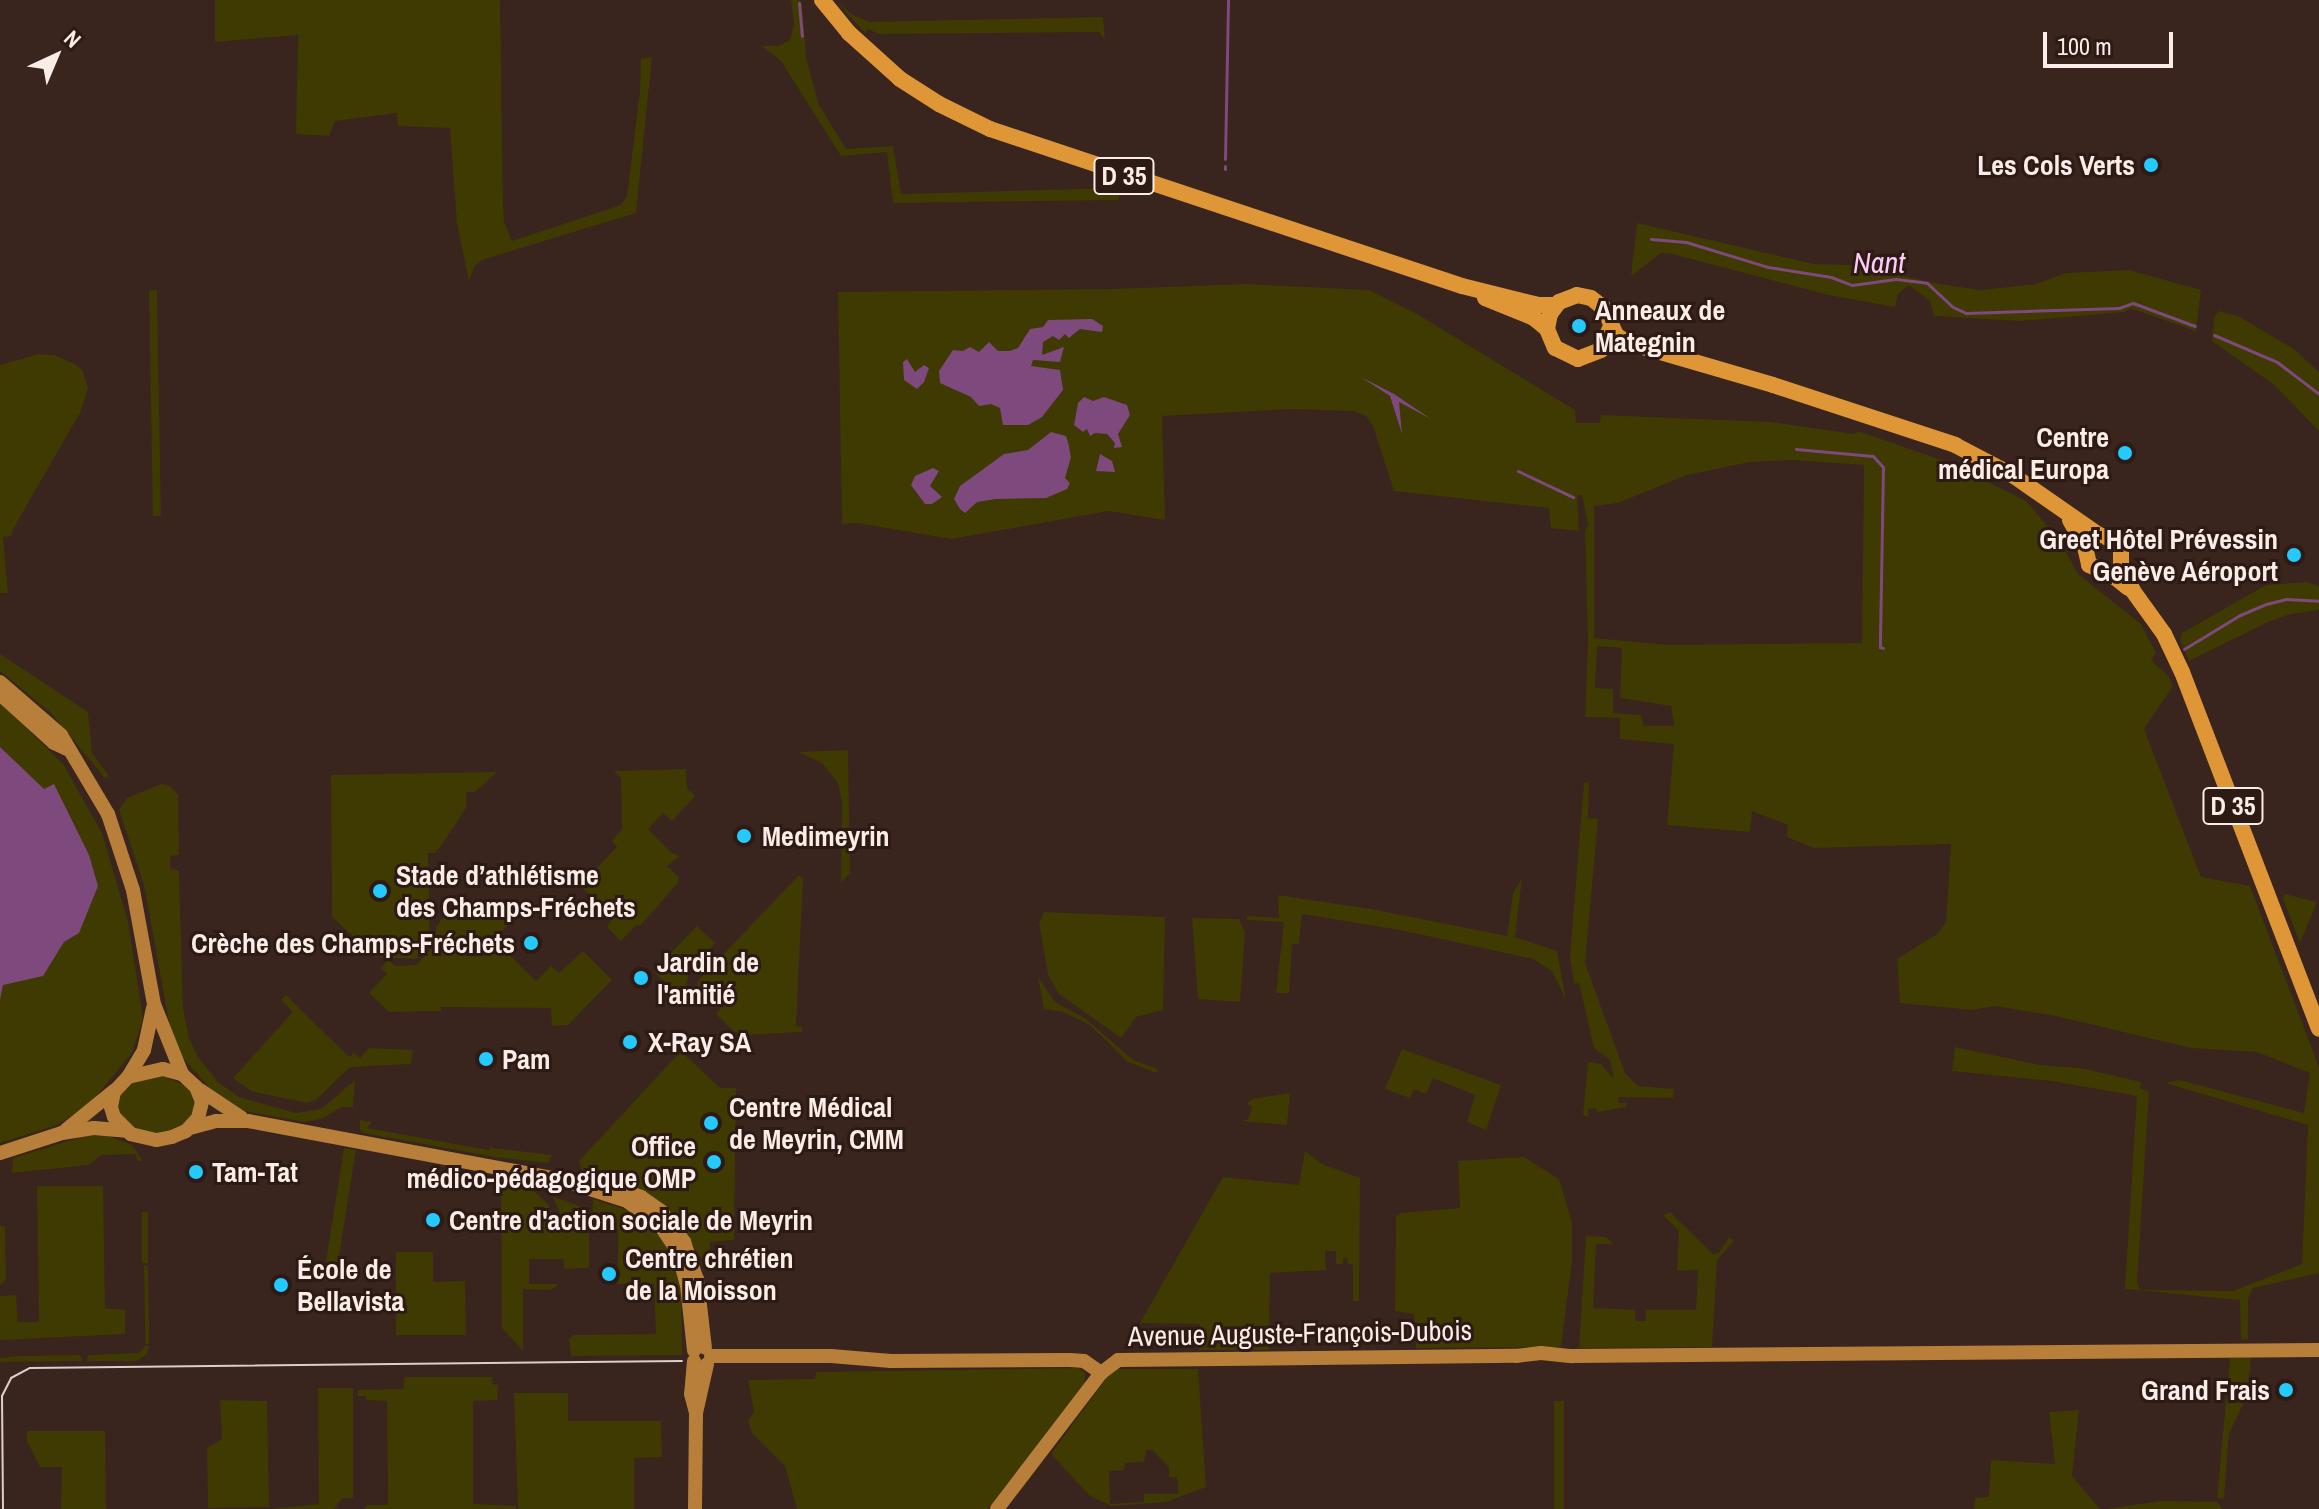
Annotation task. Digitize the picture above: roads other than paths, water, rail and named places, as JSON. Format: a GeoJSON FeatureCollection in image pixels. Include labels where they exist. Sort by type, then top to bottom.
{"type":"FeatureCollection","features":[{"type":"Feature","properties":{"kind":"main road","name":"D 35"},"geometry":{"type":"LineString","coordinates":[[822,0],[849,33],[900,79],[939,104],[990,129],[1462,286],[1538,305],[1556,305]]}},
{"type":"Feature","properties":{"kind":"main road","name":"D 35"},"geometry":{"type":"LineString","coordinates":[[1462,286],[1534,318],[1547,329]]}},
{"type":"Feature","properties":{"kind":"main road"},"geometry":{"type":"LineString","coordinates":[[1691,363],[1601,350],[1584,358],[1567,357],[1552,343],[1547,329],[1556,305],[1573,296],[1591,298],[1604,308],[1611,326],[1626,342],[1654,348],[1691,363],[1773,385],[1925,434],[2014,476],[2067,516],[2099,535],[2116,540],[2121,547],[2120,560],[2106,571],[2089,565],[2085,547],[2067,516]]}},
{"type":"Feature","properties":{"kind":"main road"},"geometry":{"type":"LineString","coordinates":[[1601,350],[1611,326]]}},
{"type":"Feature","properties":{"kind":"main road"},"geometry":{"type":"LineString","coordinates":[[2085,547],[2099,535]]}},
{"type":"Feature","properties":{"kind":"main road","name":"D 35"},"geometry":{"type":"LineString","coordinates":[[2120,560],[2133,591],[2164,634],[2182,672],[2319,1029]]}},
{"type":"Feature","properties":{"kind":"main road","name":"D 35"},"geometry":{"type":"LineString","coordinates":[[2106,571],[2133,591]]}},
{"type":"Feature","properties":{"kind":"main road"},"geometry":{"type":"LineString","coordinates":[[0,682],[61,735],[100,799],[121,848],[136,904],[154,1004],[182,1074],[220,1107],[248,1121]]}},
{"type":"Feature","properties":{"kind":"main road"},"geometry":{"type":"LineString","coordinates":[[0,694],[54,743],[67,749]]}},
{"type":"Feature","properties":{"kind":"main road"},"geometry":{"type":"LineString","coordinates":[[126,1131],[111,1107],[144,1050],[154,1004]]}},
{"type":"Feature","properties":{"kind":"main road"},"geometry":{"type":"LineString","coordinates":[[62,1133],[123,1082],[154,1069],[182,1074]]}},
{"type":"Feature","properties":{"kind":"main road"},"geometry":{"type":"LineString","coordinates":[[190,1128],[202,1107],[196,1087]]}},
{"type":"Feature","properties":{"kind":"main road"},"geometry":{"type":"LineString","coordinates":[[0,1153],[62,1133],[94,1128],[126,1131],[156,1140],[177,1136],[190,1128],[216,1121],[248,1121],[564,1177],[627,1201],[651,1216],[666,1233],[685,1271],[702,1356],[691,1394],[696,1413],[695,1509]]}},
{"type":"Feature","properties":{"kind":"main road","name":"Avenue Auguste-François-Dubois"},"geometry":{"type":"LineString","coordinates":[[702,1356],[831,1356],[891,1361],[1070,1360],[1084,1361],[1101,1373],[1112,1362],[1124,1359],[1516,1356],[1562,1363],[1572,1356],[2319,1350]]}},
{"type":"Feature","properties":{"kind":"main road"},"geometry":{"type":"LineString","coordinates":[[997,1509],[1101,1373]]}},
{"type":"Feature","properties":{"kind":"waterway"},"geometry":{"type":"LineString","coordinates":[[1225,159],[1228,0]]}},
{"type":"Feature","properties":{"kind":"waterway"},"geometry":{"type":"LineString","coordinates":[[799,3],[802,36]]}},
{"type":"Feature","properties":{"kind":"waterway","name":"Nant"},"geometry":{"type":"LineString","coordinates":[[1651,239],[1686,242],[1768,267],[1831,277],[1852,285],[1896,279],[1927,283],[1953,307],[1966,313],[2119,308],[2133,303],[2195,326]]}},
{"type":"Feature","properties":{"kind":"waterway","name":"Nant"},"geometry":{"type":"LineString","coordinates":[[2214,335],[2277,362],[2319,394]]}},
{"type":"Feature","properties":{"kind":"waterway"},"geometry":{"type":"LineString","coordinates":[[1796,449],[1873,456],[1883,467],[1880,647],[1883,648]]}},
{"type":"Feature","properties":{"kind":"waterway"},"geometry":{"type":"LineString","coordinates":[[1518,471],[1573,497]]}},
{"type":"Feature","properties":{"kind":"waterway","name":"Nant"},"geometry":{"type":"LineString","coordinates":[[2184,649],[2240,615],[2266,604],[2286,599],[2319,601]]}},
{"type":"Feature","properties":{"kind":"tram line"},"geometry":{"type":"LineString","coordinates":[[3,1509],[2,1396],[11,1378],[30,1368],[682,1361]]}},
{"type":"Feature","properties":{"kind":"place","name":"Les Cols Verts"},"geometry":{"type":"Point","coordinates":[2151,165]}},
{"type":"Feature","properties":{"kind":"place","name":"Anneaux de Mategnin"},"geometry":{"type":"Point","coordinates":[1579,326]}},
{"type":"Feature","properties":{"kind":"place","name":"Centre médical Europa"},"geometry":{"type":"Point","coordinates":[2125,453]}},
{"type":"Feature","properties":{"kind":"place","name":"Greet Hôtel Prévessin Genève Aéroport"},"geometry":{"type":"Point","coordinates":[2294,555]}},
{"type":"Feature","properties":{"kind":"place","name":"Medimeyrin"},"geometry":{"type":"Point","coordinates":[744,836]}},
{"type":"Feature","properties":{"kind":"place","name":"Stade d’athlétisme des Champs-Fréchets"},"geometry":{"type":"Point","coordinates":[380,891]}},
{"type":"Feature","properties":{"kind":"place","name":"Crèche des Champs-Fréchets"},"geometry":{"type":"Point","coordinates":[531,943]}},
{"type":"Feature","properties":{"kind":"place","name":"Jardin de l'amitié"},"geometry":{"type":"Point","coordinates":[641,978]}},
{"type":"Feature","properties":{"kind":"place","name":"X-Ray SA"},"geometry":{"type":"Point","coordinates":[630,1042]}},
{"type":"Feature","properties":{"kind":"place","name":"Pam"},"geometry":{"type":"Point","coordinates":[486,1059]}},
{"type":"Feature","properties":{"kind":"place","name":"Centre Médical de Meyrin, CMM"},"geometry":{"type":"Point","coordinates":[711,1123]}},
{"type":"Feature","properties":{"kind":"place","name":"Office médico-pédagogique OMP"},"geometry":{"type":"Point","coordinates":[714,1162]}},
{"type":"Feature","properties":{"kind":"place","name":"Tam-Tat"},"geometry":{"type":"Point","coordinates":[196,1172]}},
{"type":"Feature","properties":{"kind":"place","name":"Centre d'action sociale de Meyrin"},"geometry":{"type":"Point","coordinates":[433,1220]}},
{"type":"Feature","properties":{"kind":"place","name":"Centre chrétien de la Moisson"},"geometry":{"type":"Point","coordinates":[609,1274]}},
{"type":"Feature","properties":{"kind":"place","name":"École de Bellavista"},"geometry":{"type":"Point","coordinates":[281,1285]}},
{"type":"Feature","properties":{"kind":"place","name":"Grand Frais"},"geometry":{"type":"Point","coordinates":[2286,1390]}}]}
